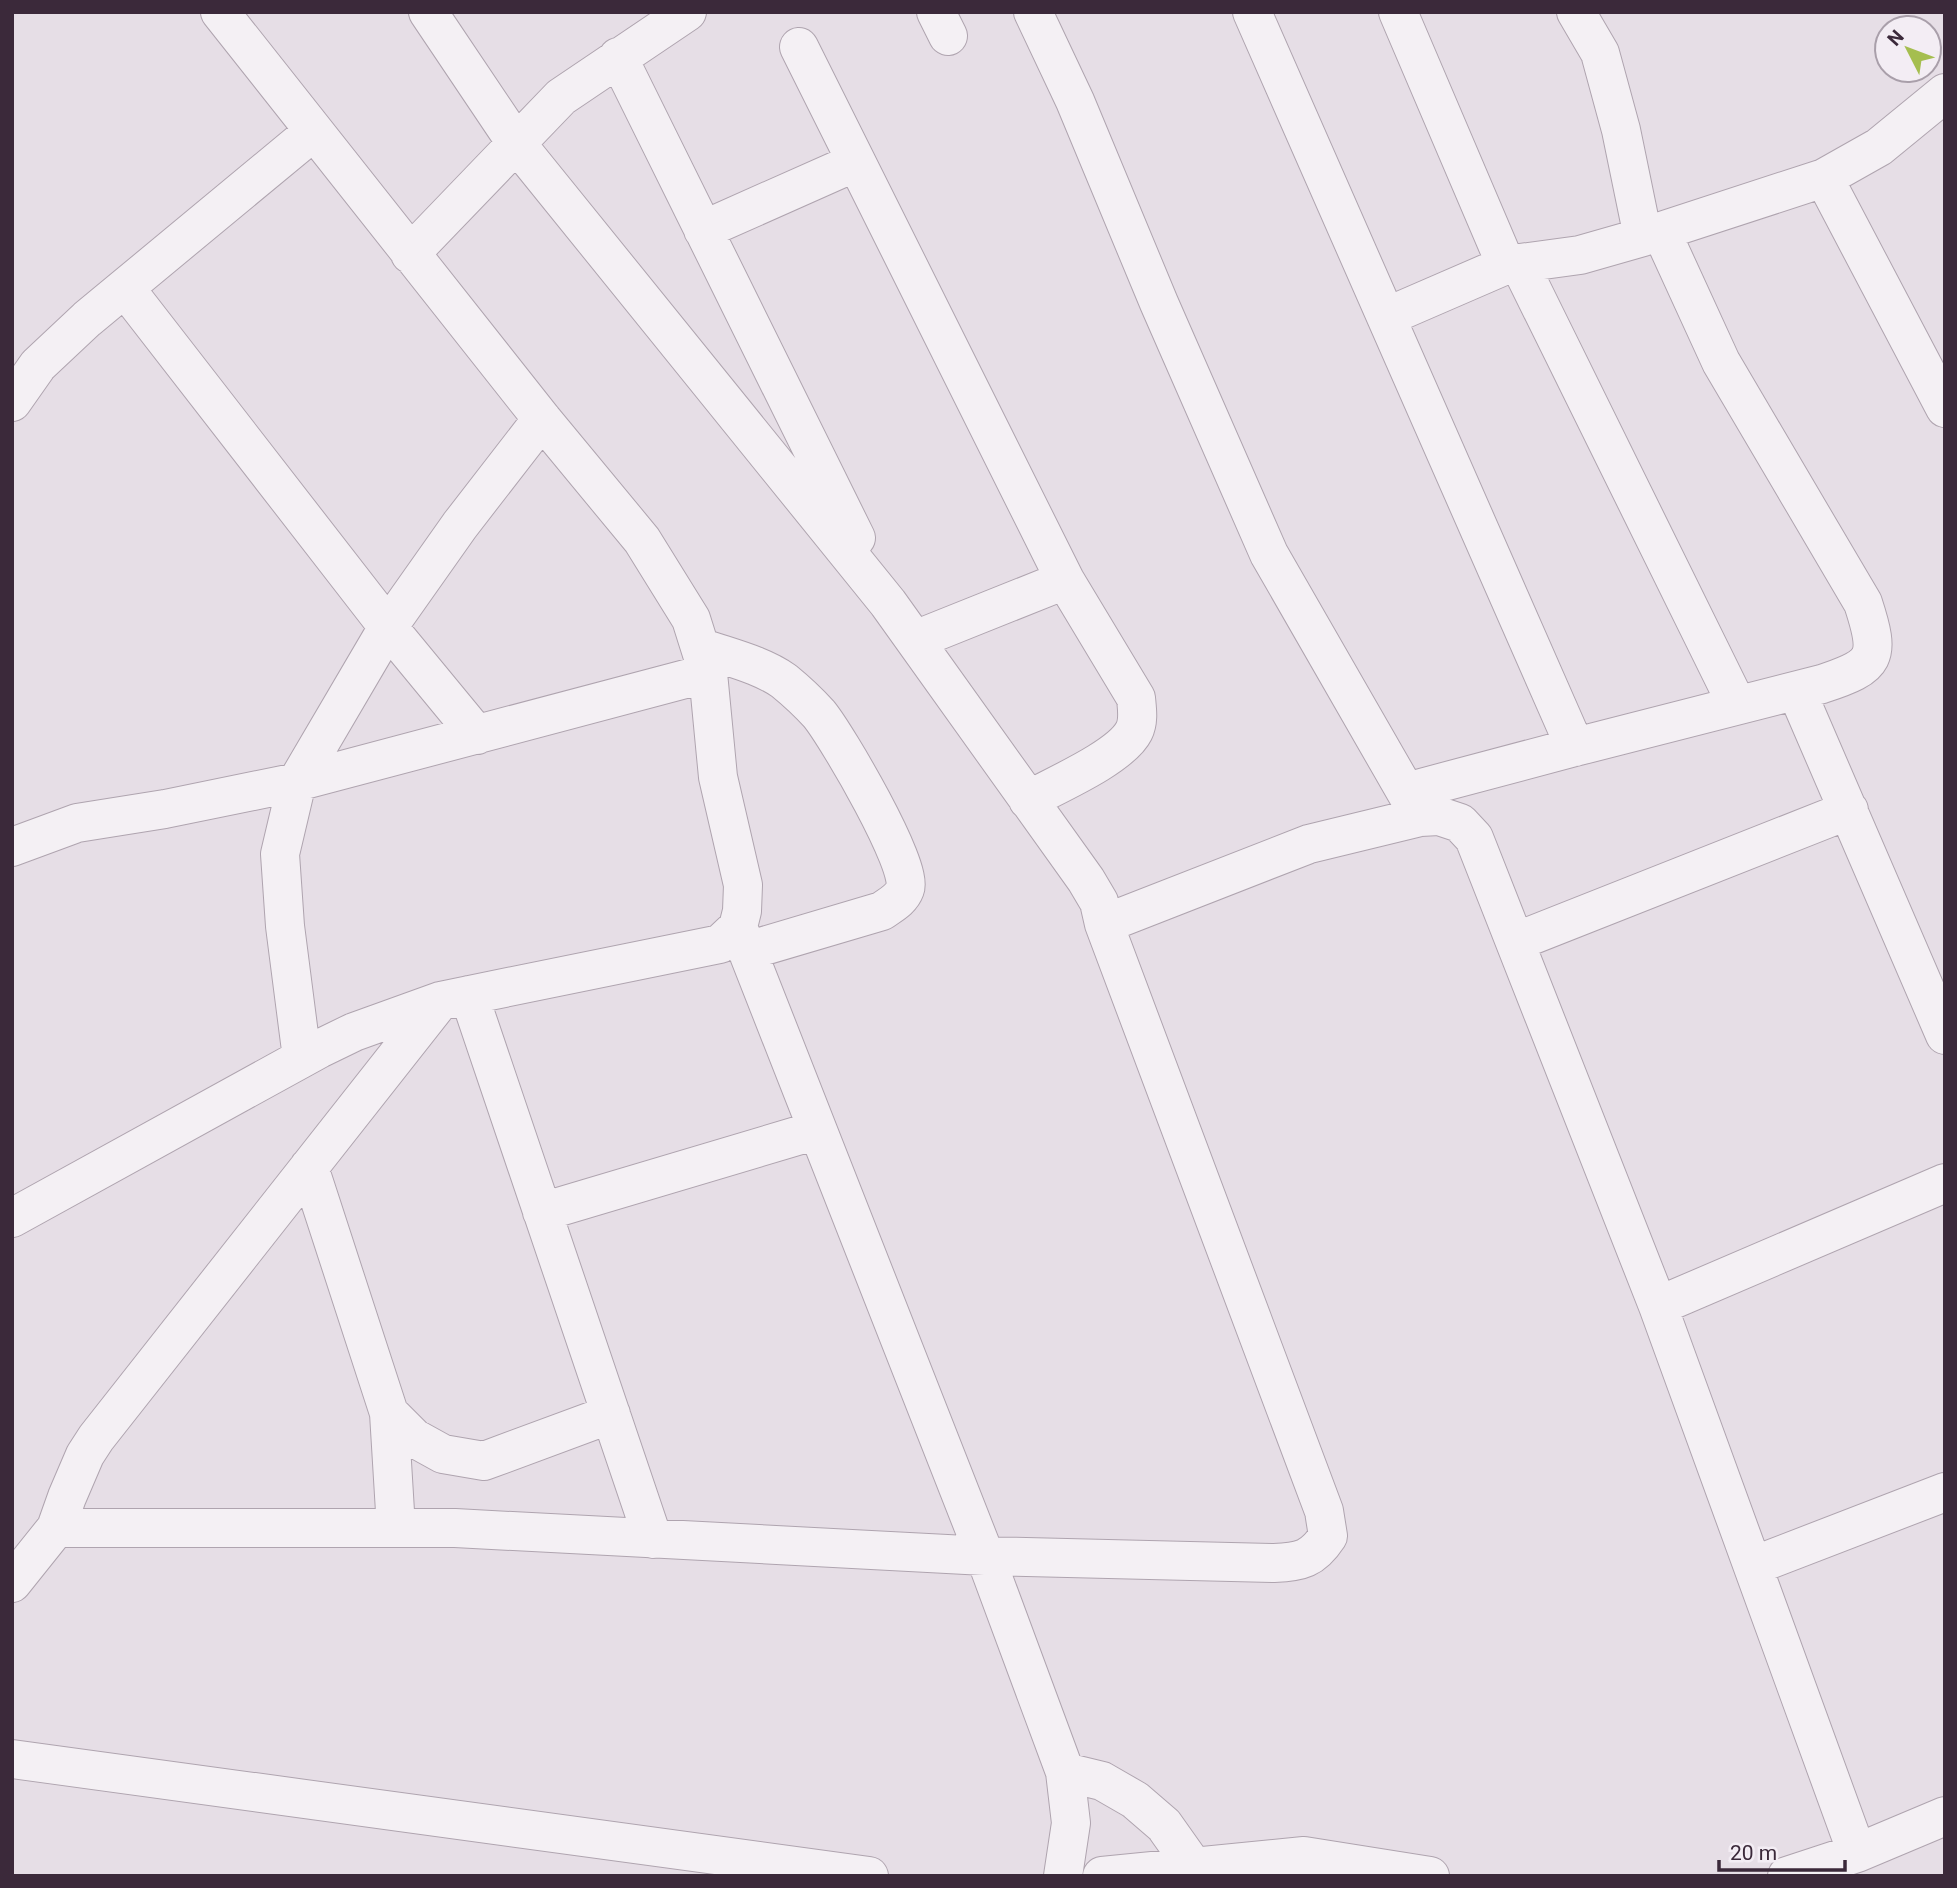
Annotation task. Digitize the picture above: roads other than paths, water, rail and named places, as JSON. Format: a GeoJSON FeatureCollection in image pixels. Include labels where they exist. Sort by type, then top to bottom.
{"type":"FeatureCollection","features":[{"type":"Feature","properties":{"kind":"street"},"geometry":{"type":"LineString","coordinates":[[220,12],[410,254],[642,540],[691,619],[704,660],[718,777],[743,884],[742,939],[985,1556],[1065,1772],[1071,1823],[1063,1876]]}},
{"type":"Feature","properties":{"kind":"street"},"geometry":{"type":"LineString","coordinates":[[410,254],[561,97],[687,12]]}},
{"type":"Feature","properties":{"kind":"street"},"geometry":{"type":"LineString","coordinates":[[1033,12],[1075,101],[1159,303],[1269,554],[1413,804],[1460,824],[1474,838],[1658,1306],[1857,1853]]}},
{"type":"Feature","properties":{"kind":"street"},"geometry":{"type":"LineString","coordinates":[[1252,12],[1575,747]]}},
{"type":"Feature","properties":{"kind":"street"},"geometry":{"type":"LineString","coordinates":[[1398,12],[1512,264],[1737,705]]}},
{"type":"Feature","properties":{"kind":"street"},"geometry":{"type":"LineString","coordinates":[[1104,924],[1413,804],[1575,747],[1797,692],[1852,674],[1864,666],[1873,652],[1873,634],[1863,603],[1721,362],[1652,234],[1600,53],[1576,12]]}},
{"type":"Feature","properties":{"kind":"street"},"geometry":{"type":"LineString","coordinates":[[56,1528],[455,1528],[985,1556],[1274,1563],[1298,1562],[1319,1550],[1328,1536],[1324,1511],[1104,924],[1099,902],[888,603],[516,143],[444,18]]}},
{"type":"Feature","properties":{"kind":"street"},"geometry":{"type":"LineString","coordinates":[[799,47],[1065,580],[1136,698],[1138,712],[1135,729],[1115,752],[1028,800]]}},
{"type":"Feature","properties":{"kind":"street"},"geometry":{"type":"LineString","coordinates":[[618,57],[888,603]]}},
{"type":"Feature","properties":{"kind":"street"},"geometry":{"type":"LineString","coordinates":[[1386,317],[1512,264],[1580,255],[1824,178],[1879,148],[1945,93]]}},
{"type":"Feature","properties":{"kind":"street"},"geometry":{"type":"LineString","coordinates":[[12,402],[38,365],[87,319],[314,131]]}},
{"type":"Feature","properties":{"kind":"street"},"geometry":{"type":"LineString","coordinates":[[703,230],[856,162]]}},
{"type":"Feature","properties":{"kind":"street"},"geometry":{"type":"LineString","coordinates":[[1824,178],[1945,408]]}},
{"type":"Feature","properties":{"kind":"street"},"geometry":{"type":"LineString","coordinates":[[125,288],[388,627],[477,734]]}},
{"type":"Feature","properties":{"kind":"street"},"geometry":{"type":"LineString","coordinates":[[302,1058],[285,926],[280,854],[297,782],[388,627],[460,525],[542,419]]}},
{"type":"Feature","properties":{"kind":"street"},"geometry":{"type":"LineString","coordinates":[[915,640],[1065,580]]}},
{"type":"Feature","properties":{"kind":"street"},"geometry":{"type":"LineString","coordinates":[[12,847],[77,823],[164,809],[297,782],[477,734],[704,660],[746,663],[783,681],[818,714],[846,755],[892,842],[905,874],[905,888],[897,901],[882,911],[454,998],[354,1032],[12,1218]]}},
{"type":"Feature","properties":{"kind":"street"},"geometry":{"type":"LineString","coordinates":[[1797,692],[1945,1035]]}},
{"type":"Feature","properties":{"kind":"street"},"geometry":{"type":"LineString","coordinates":[[1515,942],[1849,810]]}},
{"type":"Feature","properties":{"kind":"street"},"geometry":{"type":"LineString","coordinates":[[12,1583],[56,1528],[85,1455],[96,1438],[309,1167],[454,998]]}},
{"type":"Feature","properties":{"kind":"street"},"geometry":{"type":"LineString","coordinates":[[454,998],[542,1212],[653,1539]]}},
{"type":"Feature","properties":{"kind":"street"},"geometry":{"type":"LineString","coordinates":[[542,1212],[817,1130]]}},
{"type":"Feature","properties":{"kind":"street"},"geometry":{"type":"LineString","coordinates":[[309,1167],[389,1413],[396,1528]]}},
{"type":"Feature","properties":{"kind":"street"},"geometry":{"type":"LineString","coordinates":[[1658,1306],[1945,1183]]}},
{"type":"Feature","properties":{"kind":"street"},"geometry":{"type":"LineString","coordinates":[[389,1413],[414,1437],[443,1454],[484,1461],[611,1414]]}},
{"type":"Feature","properties":{"kind":"street"},"geometry":{"type":"LineString","coordinates":[[1753,1566],[1945,1492]]}},
{"type":"Feature","properties":{"kind":"street"},"geometry":{"type":"LineString","coordinates":[[12,1759],[682,1863],[869,1876]]}},
{"type":"Feature","properties":{"kind":"street"},"geometry":{"type":"LineString","coordinates":[[1065,1772],[1102,1781],[1135,1800],[1164,1825],[1193,1867]]}},
{"type":"Feature","properties":{"kind":"street"},"geometry":{"type":"LineString","coordinates":[[1787,1876],[1857,1853],[1945,1816]]}},
{"type":"Feature","properties":{"kind":"street"},"geometry":{"type":"LineString","coordinates":[[1102,1876],[1304,1856],[1430,1876]]}}]}
